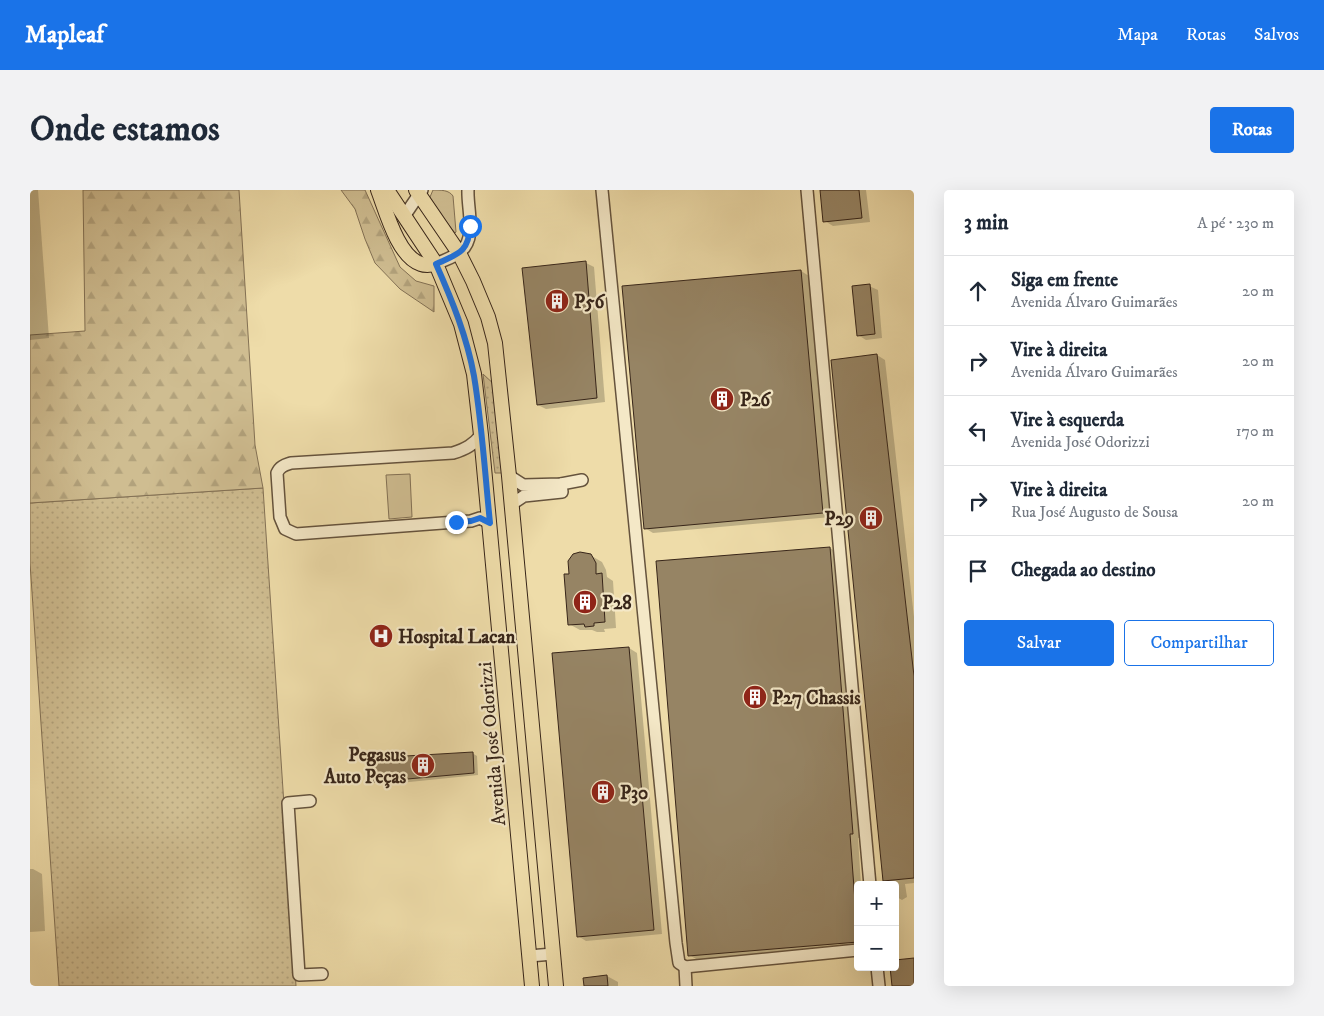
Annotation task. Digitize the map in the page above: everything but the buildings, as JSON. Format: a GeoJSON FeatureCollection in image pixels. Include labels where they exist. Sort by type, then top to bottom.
{"type":"FeatureCollection","features":[{"type":"Feature","properties":{"kind":"main road"},"geometry":{"type":"LineString","coordinates":[[378,190],[397,238],[406,253],[414,261],[423,265],[436,264]]}},
{"type":"Feature","properties":{"kind":"main road","name":"Avenida José Odorizzi"},"geometry":{"type":"LineString","coordinates":[[387,190],[436,264],[462,331],[474,374],[490,523],[532,986]]}},
{"type":"Feature","properties":{"kind":"main road"},"geometry":{"type":"LineString","coordinates":[[419,192],[459,253],[484,308],[495,344],[512,504],[556,986]]}},
{"type":"Feature","properties":{"kind":"street"},"geometry":{"type":"LineString","coordinates":[[602,190],[679,963],[685,967],[854,950]]}},
{"type":"Feature","properties":{"kind":"street"},"geometry":{"type":"LineString","coordinates":[[806,190],[870,881]]}},
{"type":"Feature","properties":{"kind":"street"},"geometry":{"type":"LineString","coordinates":[[405,215],[419,192]]}},
{"type":"Feature","properties":{"kind":"street"},"geometry":{"type":"LineString","coordinates":[[436,264],[459,253],[466,246],[469,238],[467,193]]}},
{"type":"Feature","properties":{"kind":"street"},"geometry":{"type":"LineString","coordinates":[[481,435],[466,449],[453,453],[284,465],[279,468],[277,473],[280,517],[285,529],[296,534],[471,521],[480,518],[490,523]]}},
{"type":"Feature","properties":{"kind":"street"},"geometry":{"type":"LineString","coordinates":[[509,476],[524,490]]}},
{"type":"Feature","properties":{"kind":"street"},"geometry":{"type":"LineString","coordinates":[[512,504],[524,490],[582,480]]}},
{"type":"Feature","properties":{"kind":"street"},"geometry":{"type":"LineString","coordinates":[[310,801],[288,803],[295,920],[300,975],[322,974]]}},
{"type":"Feature","properties":{"kind":"street"},"geometry":{"type":"LineString","coordinates":[[529,956],[553,954]]}},
{"type":"Feature","properties":{"kind":"street"},"geometry":{"type":"LineString","coordinates":[[685,967],[686,986]]}},
{"type":"Feature","properties":{"kind":"street"},"geometry":{"type":"LineString","coordinates":[[877,971],[879,986]]}},
{"type":"Feature","properties":{"kind":"green space"},"geometry":{"type":"Polygon","coordinates":[[[83,190],[239,190],[255,445],[263,488],[30,503],[30,335],[85,331],[83,190]]]}},
{"type":"Feature","properties":{"kind":"green space"},"geometry":{"type":"Polygon","coordinates":[[[341,190],[365,190],[400,267],[416,281],[434,286],[434,312],[400,289],[375,263],[355,209],[341,190]]]}},
{"type":"Feature","properties":{"kind":"green space"},"geometry":{"type":"Polygon","coordinates":[[[433,190],[447,191],[453,196],[455,233],[431,202],[430,197],[433,190]]]}},
{"type":"Feature","properties":{"kind":"green space"},"geometry":{"type":"Polygon","coordinates":[[[483,374],[496,386],[502,473],[495,473],[483,374]]]}},
{"type":"Feature","properties":{"kind":"green space"},"geometry":{"type":"Polygon","coordinates":[[[410,474],[412,517],[389,519],[386,475],[410,474]]]}},
{"type":"Feature","properties":{"kind":"green space"},"geometry":{"type":"Polygon","coordinates":[[[263,488],[296,986],[59,986],[30,563],[30,503],[263,488]]]}},
{"type":"Feature","properties":{"kind":"place","name":"P56"},"geometry":{"type":"Point","coordinates":[557,301]}},
{"type":"Feature","properties":{"kind":"place","name":"P26"},"geometry":{"type":"Point","coordinates":[722,399]}},
{"type":"Feature","properties":{"kind":"place","name":"P29"},"geometry":{"type":"Point","coordinates":[871,518]}},
{"type":"Feature","properties":{"kind":"place","name":"P28"},"geometry":{"type":"Point","coordinates":[585,602]}},
{"type":"Feature","properties":{"kind":"place","name":"Hospital Lacan"},"geometry":{"type":"Point","coordinates":[381,636]}},
{"type":"Feature","properties":{"kind":"place","name":"P27 Chassis"},"geometry":{"type":"Point","coordinates":[755,697]}},
{"type":"Feature","properties":{"kind":"place","name":"Pegasus Auto Peças"},"geometry":{"type":"Point","coordinates":[423,765]}},
{"type":"Feature","properties":{"kind":"place","name":"P30"},"geometry":{"type":"Point","coordinates":[603,792]}},
{"type":"Feature","properties":{"kind":"route"},"geometry":{"type":"LineString","coordinates":[[456,522],[480,518],[490,523],[474,374],[461,324],[436,264],[463,250],[469,238],[470,226]]}}]}
